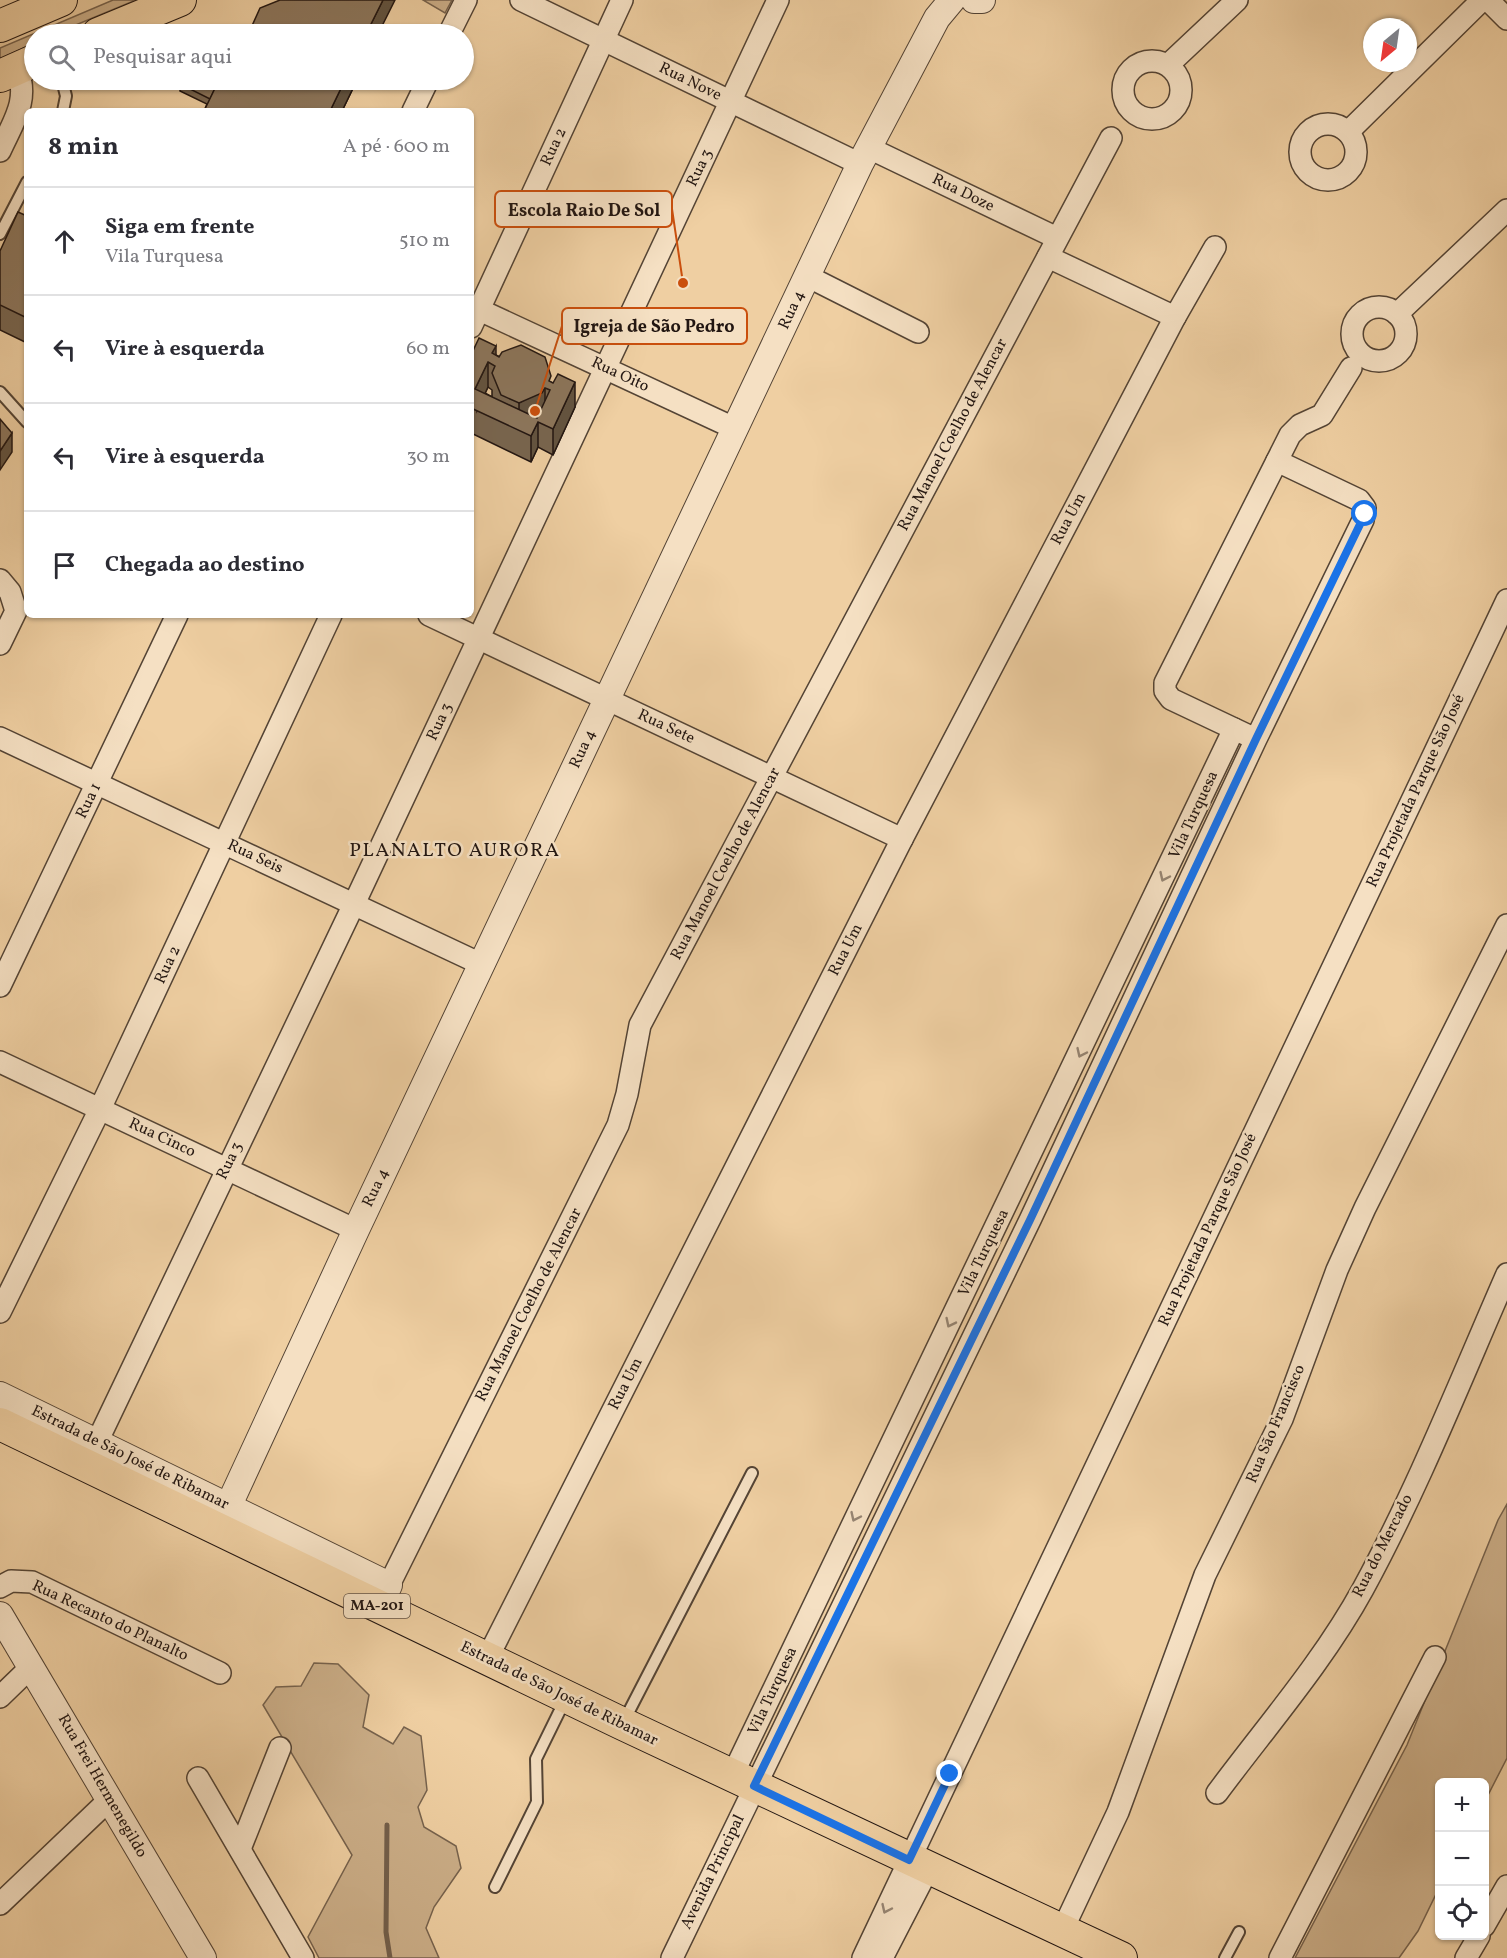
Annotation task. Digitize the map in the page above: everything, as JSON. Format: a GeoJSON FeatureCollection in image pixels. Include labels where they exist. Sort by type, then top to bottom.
{"type":"FeatureCollection","features":[{"type":"Feature","properties":{"kind":"main road"},"geometry":{"type":"LineString","coordinates":[[0,26],[61,0]]}},
{"type":"Feature","properties":{"kind":"main road"},"geometry":{"type":"LineString","coordinates":[[122,24],[180,0]]}},
{"type":"Feature","properties":{"kind":"main road","name":"Estrada de São José de Ribamar"},"geometry":{"type":"LineString","coordinates":[[0,1424],[384,1596],[487,1659],[1120,1958]]}},
{"type":"Feature","properties":{"kind":"street"},"geometry":{"type":"LineString","coordinates":[[454,24],[466,0]]}},
{"type":"Feature","properties":{"kind":"street","name":"Rua Nove"},"geometry":{"type":"LineString","coordinates":[[521,0],[732,102],[864,156]]}},
{"type":"Feature","properties":{"kind":"street","name":"Rua 2"},"geometry":{"type":"LineString","coordinates":[[474,314],[622,0]]}},
{"type":"Feature","properties":{"kind":"street","name":"Rua 3"},"geometry":{"type":"LineString","coordinates":[[97,1442],[354,904],[778,0]]}},
{"type":"Feature","properties":{"kind":"street","name":"Rua 4"},"geometry":{"type":"LineString","coordinates":[[229,1505],[356,1230],[864,156],[937,18],[952,0]]}},
{"type":"Feature","properties":{"kind":"street"},"geometry":{"type":"LineString","coordinates":[[974,0],[982,0]]}},
{"type":"Feature","properties":{"kind":"street"},"geometry":{"type":"LineString","coordinates":[[1168,65],[1237,0]]}},
{"type":"Feature","properties":{"kind":"street"},"geometry":{"type":"LineString","coordinates":[[1348,132],[1482,0]]}},
{"type":"Feature","properties":{"kind":"street"},"geometry":{"type":"LineString","coordinates":[[1488,0],[1507,19]]}},
{"type":"Feature","properties":{"kind":"street"},"geometry":{"type":"LineString","coordinates":[[0,150],[21,104],[23,83],[17,69]]}},
{"type":"Feature","properties":{"kind":"street"},"geometry":{"type":"LineString","coordinates":[[414,108],[423,90]]}},
{"type":"Feature","properties":{"kind":"street","name":"Rua Manoel Coelho de Alencar"},"geometry":{"type":"LineString","coordinates":[[384,1596],[618,1125],[627,1094],[640,1025],[1111,138]]}},
{"type":"Feature","properties":{"kind":"street","name":"Rua Doze"},"geometry":{"type":"LineString","coordinates":[[864,156],[1052,248],[1175,317]]}},
{"type":"Feature","properties":{"kind":"street"},"geometry":{"type":"LineString","coordinates":[[1397,314],[1507,210]]}},
{"type":"Feature","properties":{"kind":"street","name":"Rua Um"},"geometry":{"type":"LineString","coordinates":[[487,1659],[902,839],[1175,317],[1215,247]]}},
{"type":"Feature","properties":{"kind":"street"},"geometry":{"type":"LineString","coordinates":[[807,276],[918,332]]}},
{"type":"Feature","properties":{"kind":"street","name":"Rua Oito"},"geometry":{"type":"LineString","coordinates":[[474,314],[604,368],[736,429]]}},
{"type":"Feature","properties":{"kind":"street"},"geometry":{"type":"LineString","coordinates":[[1256,739],[1176,702],[1164,687],[1295,429],[1318,418],[1326,411],[1352,368]]}},
{"type":"Feature","properties":{"kind":"street","name":"Vila Turquesa"},"geometry":{"type":"LineString","coordinates":[[743,1781],[896,1496],[1030,1220],[1256,739],[1365,514],[1359,500],[1277,461]]}},
{"type":"Feature","properties":{"kind":"street"},"geometry":{"type":"LineString","coordinates":[[0,580],[10,592],[16,611],[0,644]]}},
{"type":"Feature","properties":{"kind":"street","name":"Rua Projetada Parque São José"},"geometry":{"type":"LineString","coordinates":[[919,1864],[1507,600]]}},
{"type":"Feature","properties":{"kind":"street","name":"Rua 1"},"geometry":{"type":"LineString","coordinates":[[0,986],[176,618]]}},
{"type":"Feature","properties":{"kind":"street","name":"Rua 2"},"geometry":{"type":"LineString","coordinates":[[0,1312],[100,1109],[330,618]]}},
{"type":"Feature","properties":{"kind":"street","name":"Rua Sete"},"geometry":{"type":"LineString","coordinates":[[435,618],[902,839]]}},
{"type":"Feature","properties":{"kind":"street","name":"Vila Turquesa"},"geometry":{"type":"LineString","coordinates":[[743,1781],[871,1484],[1006,1209],[1234,729]]}},
{"type":"Feature","properties":{"kind":"street","name":"Rua Seis"},"geometry":{"type":"LineString","coordinates":[[0,738],[98,782],[483,965]]}},
{"type":"Feature","properties":{"kind":"street","name":"Rua São Francisco"},"geometry":{"type":"LineString","coordinates":[[1062,1931],[1118,1812],[1205,1575],[1282,1419],[1346,1249],[1507,926]]}},
{"type":"Feature","properties":{"kind":"street"},"geometry":{"type":"LineString","coordinates":[[1139,930],[1162,940]]}},
{"type":"Feature","properties":{"kind":"street","name":"Rua Cinco"},"geometry":{"type":"LineString","coordinates":[[0,1062],[356,1230]]}},
{"type":"Feature","properties":{"kind":"street"},"geometry":{"type":"LineString","coordinates":[[1006,1209],[1030,1220]]}},
{"type":"Feature","properties":{"kind":"street","name":"Rua do Mercado"},"geometry":{"type":"LineString","coordinates":[[1217,1793],[1336,1632],[1362,1590],[1407,1499],[1507,1274]]}},
{"type":"Feature","properties":{"kind":"street","name":"Estrada de São José de Ribamar"},"geometry":{"type":"LineString","coordinates":[[0,1395],[229,1505],[384,1596]]}},
{"type":"Feature","properties":{"kind":"street"},"geometry":{"type":"LineString","coordinates":[[871,1484],[896,1496]]}},
{"type":"Feature","properties":{"kind":"street","name":"Rua Recanto do Planalto"},"geometry":{"type":"LineString","coordinates":[[0,1587],[11,1581],[32,1582],[220,1673]]}},
{"type":"Feature","properties":{"kind":"street","name":"Rua Frei Hermenegildo"},"geometry":{"type":"LineString","coordinates":[[0,1614],[202,1958]]}},
{"type":"Feature","properties":{"kind":"street"},"geometry":{"type":"LineString","coordinates":[[1280,1958],[1435,1657]]}},
{"type":"Feature","properties":{"kind":"street"},"geometry":{"type":"LineString","coordinates":[[0,1697],[32,1666]]}},
{"type":"Feature","properties":{"kind":"street"},"geometry":{"type":"LineString","coordinates":[[240,1849],[279,1748]]}},
{"type":"Feature","properties":{"kind":"street"},"geometry":{"type":"LineString","coordinates":[[198,1778],[303,1958]]}},
{"type":"Feature","properties":{"kind":"street","name":"Avenida Principal"},"geometry":{"type":"LineString","coordinates":[[672,1958],[743,1781]]}},
{"type":"Feature","properties":{"kind":"street"},"geometry":{"type":"LineString","coordinates":[[0,1904],[110,1799]]}},
{"type":"Feature","properties":{"kind":"street"},"geometry":{"type":"LineString","coordinates":[[863,1958],[919,1864]]}},
{"type":"Feature","properties":{"kind":"street"},"geometry":{"type":"LineString","coordinates":[[882,1958],[919,1864]]}},
{"type":"Feature","properties":{"kind":"street"},"geometry":{"type":"LineString","coordinates":[[1489,1919],[1507,1886]]}},
{"type":"Feature","properties":{"kind":"street"},"geometry":{"type":"LineString","coordinates":[[1467,1958],[1476,1940]]}},
{"type":"Feature","properties":{"kind":"lane"},"geometry":{"type":"LineString","coordinates":[[64,90],[64,108]]}},
{"type":"Feature","properties":{"kind":"lane"},"geometry":{"type":"LineString","coordinates":[[0,234],[24,188]]}},
{"type":"Feature","properties":{"kind":"lane"},"geometry":{"type":"LineString","coordinates":[[0,392],[24,419]]}},
{"type":"Feature","properties":{"kind":"lane"},"geometry":{"type":"LineString","coordinates":[[623,1724],[752,1473]]}},
{"type":"Feature","properties":{"kind":"lane"},"geometry":{"type":"LineString","coordinates":[[495,1887],[537,1802],[536,1759],[567,1697]]}},
{"type":"Feature","properties":{"kind":"lane"},"geometry":{"type":"LineString","coordinates":[[1225,1958],[1239,1932]]}},
{"type":"Feature","properties":{"kind":"shaded area"},"geometry":{"type":"Polygon","coordinates":[[[113,0],[136,0],[78,24],[56,24],[113,0]]]}},
{"type":"Feature","properties":{"kind":"shaded area"},"geometry":{"type":"Polygon","coordinates":[[[423,0],[452,0],[445,13],[423,0]]]}},
{"type":"Feature","properties":{"kind":"shaded area"},"geometry":{"type":"Polygon","coordinates":[[[24,38],[24,48],[0,59],[0,48],[24,38]]]}},
{"type":"Feature","properties":{"kind":"shaded area"},"geometry":{"type":"Polygon","coordinates":[[[1507,1504],[1507,1758],[1489,1793],[1489,1778],[1435,1778],[1435,1896],[1418,1931],[1399,1958],[1295,1958],[1407,1745],[1498,1520],[1507,1504]]]}},
{"type":"Feature","properties":{"kind":"shaded area"},"geometry":{"type":"Polygon","coordinates":[[[314,1663],[338,1664],[369,1695],[363,1727],[393,1744],[404,1727],[421,1736],[427,1790],[418,1807],[424,1827],[456,1846],[461,1868],[434,1907],[426,1928],[439,1958],[319,1958],[308,1937],[352,1855],[263,1705],[276,1687],[301,1686],[314,1663]]]}},
{"type":"Feature","properties":{"kind":"building"},"geometry":{"type":"Polygon","coordinates":[[[280,0],[383,0],[371,24],[253,24],[260,8],[280,0]]]}},
{"type":"Feature","properties":{"kind":"building"},"geometry":{"type":"Polygon","coordinates":[[[192,90],[214,90],[210,99],[192,90]]]}},
{"type":"Feature","properties":{"kind":"building"},"geometry":{"type":"Polygon","coordinates":[[[214,90],[340,90],[331,108],[205,108],[214,90]]]}},
{"type":"Feature","properties":{"kind":"building"},"geometry":{"type":"Polygon","coordinates":[[[18,212],[24,215],[24,317],[0,305],[0,251],[18,212]]]}},
{"type":"Feature","properties":{"kind":"building"},"geometry":{"type":"Polygon","coordinates":[[[479,338],[496,346],[492,353],[499,357],[502,352],[521,345],[545,357],[551,376],[549,381],[553,383],[558,374],[575,382],[553,429],[538,422],[531,436],[474,409],[474,349],[479,338]],[[488,362],[475,389],[537,418],[550,390],[545,388],[542,393],[519,403],[501,395],[492,373],[495,366],[488,362]]]}},
{"type":"Feature","properties":{"kind":"building"},"geometry":{"type":"Polygon","coordinates":[[[0,419],[12,433],[0,451],[0,419]]]}},
{"type":"Feature","properties":{"kind":"waterway"},"geometry":{"type":"LineString","coordinates":[[387,1825],[386,1932],[390,1958]]}},
{"type":"Feature","properties":{"kind":"place","name":"Escola Raio De Sol"},"geometry":{"type":"Point","coordinates":[683,283]}},
{"type":"Feature","properties":{"kind":"place","name":"Igreja de São Pedro"},"geometry":{"type":"Point","coordinates":[535,411]}},
{"type":"Feature","properties":{"kind":"district","name":"PLANALTO AURORA"},"geometry":{"type":"Point","coordinates":[455,851]}},
{"type":"Feature","properties":{"kind":"route"},"geometry":{"type":"LineString","coordinates":[[950,1774],[909,1860],[754,1786],[1030,1220],[1256,739],[1365,514]]}}]}
